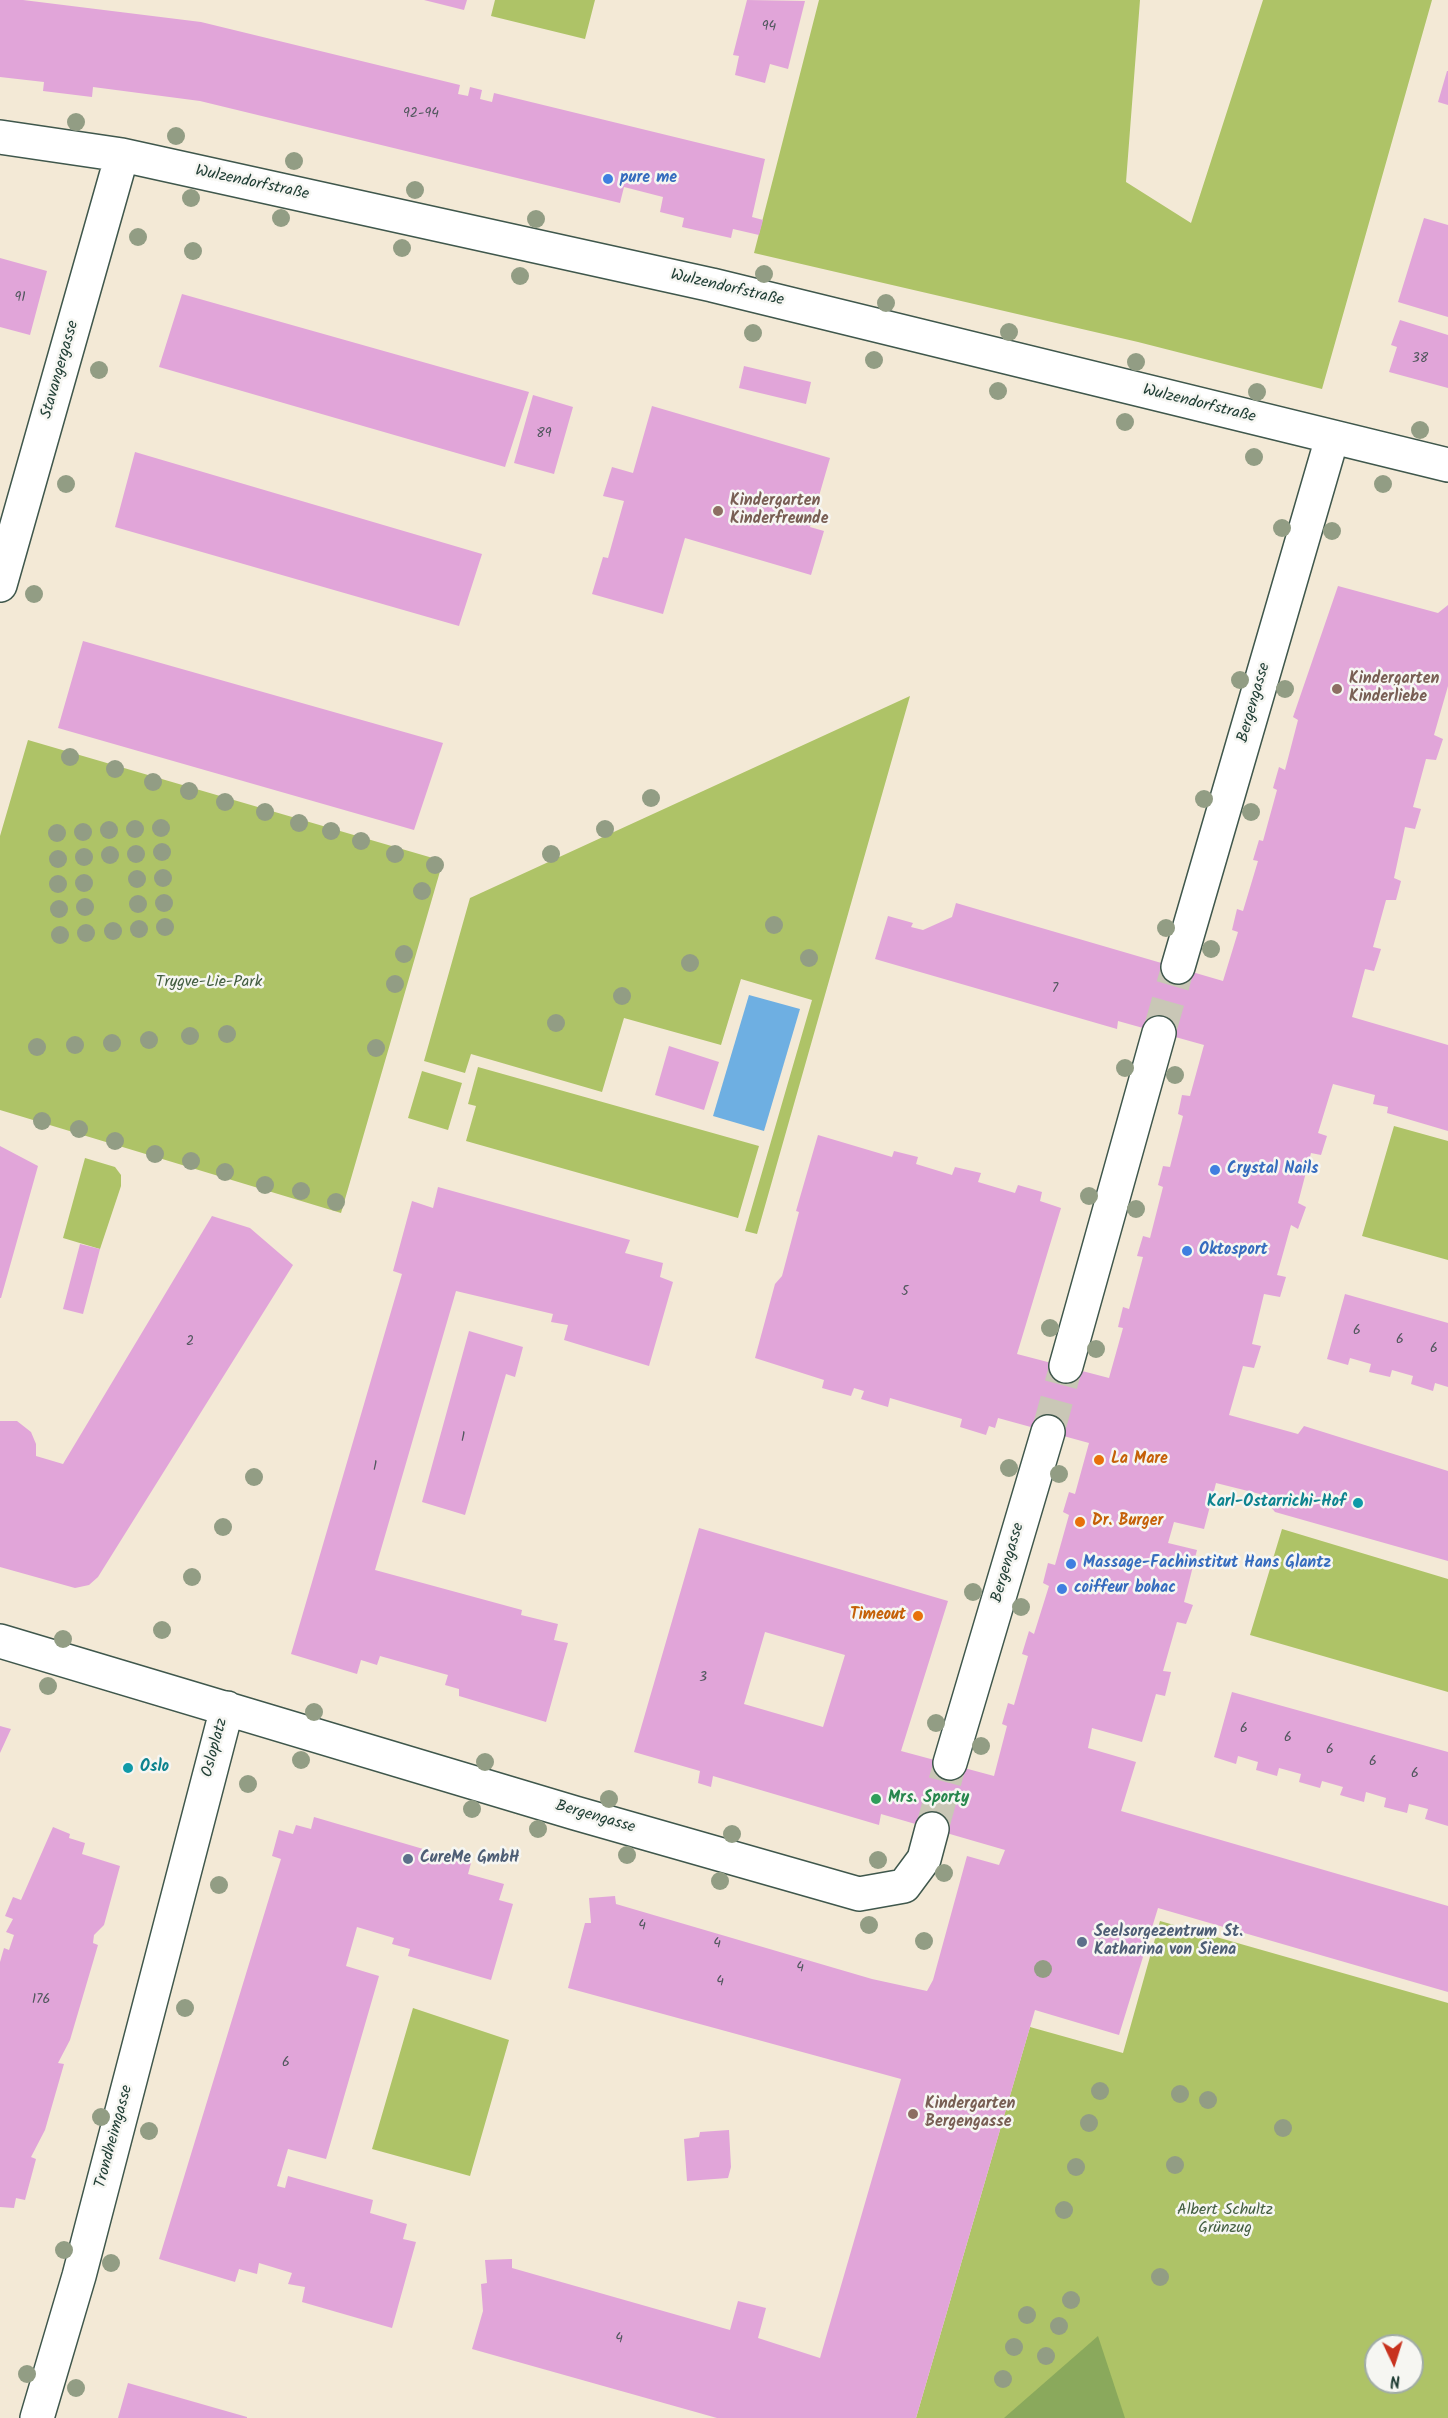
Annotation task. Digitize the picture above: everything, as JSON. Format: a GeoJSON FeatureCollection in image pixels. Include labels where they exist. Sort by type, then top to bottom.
{"type":"FeatureCollection","features":[{"type":"Feature","properties":{"kind":"street","name":"Wulzendorfstraße"},"geometry":{"type":"LineString","coordinates":[[0,137],[122,155],[712,285],[1448,465]]}},
{"type":"Feature","properties":{"kind":"street","name":"Stavangergasse"},"geometry":{"type":"LineString","coordinates":[[0,585],[122,155]]}},
{"type":"Feature","properties":{"kind":"street","name":"Bergengasse"},"geometry":{"type":"LineString","coordinates":[[1178,967],[1332,438]]}},
{"type":"Feature","properties":{"kind":"street"},"geometry":{"type":"LineString","coordinates":[[1066,1366],[1159,1033]]}},
{"type":"Feature","properties":{"kind":"street","name":"Bergengasse"},"geometry":{"type":"LineString","coordinates":[[950,1763],[1048,1432]]}},
{"type":"Feature","properties":{"kind":"street","name":"Osloplatz"},"geometry":{"type":"LineString","coordinates":[[0,1641],[227,1708],[188,1855]]}},
{"type":"Feature","properties":{"kind":"street","name":"Bergengasse"},"geometry":{"type":"LineString","coordinates":[[227,1708],[859,1894],[904,1886],[924,1859],[932,1829]]}},
{"type":"Feature","properties":{"kind":"street","name":"Trondheimgasse"},"geometry":{"type":"LineString","coordinates":[[37,2418],[79,2276],[188,1855]]}},
{"type":"Feature","properties":{"kind":"green space"},"geometry":{"type":"Polygon","coordinates":[[[495,0],[595,0],[585,39],[491,16],[495,0]]]}},
{"type":"Feature","properties":{"kind":"green space"},"geometry":{"type":"Polygon","coordinates":[[[819,0],[1140,0],[1126,182],[1191,223],[1263,0],[1432,0],[1322,389],[1138,342],[754,253],[819,0]]]}},
{"type":"Feature","properties":{"kind":"green space"},"geometry":{"type":"Polygon","coordinates":[[[910,696],[757,1234],[745,1231],[812,1000],[741,979],[721,1045],[624,1018],[602,1092],[471,1054],[465,1073],[424,1061],[470,898],[910,696]]]}},
{"type":"Feature","properties":{"kind":"green space","name":"Trygve-Lie-Park"},"geometry":{"type":"Polygon","coordinates":[[[28,740],[443,861],[341,1213],[0,1110],[0,836],[28,740]]]}},
{"type":"Feature","properties":{"kind":"green space"},"geometry":{"type":"Polygon","coordinates":[[[478,1067],[759,1146],[738,1218],[466,1141],[476,1106],[468,1104],[478,1067]]]}},
{"type":"Feature","properties":{"kind":"green space"},"geometry":{"type":"Polygon","coordinates":[[[422,1071],[462,1083],[448,1130],[408,1118],[422,1071]]]}},
{"type":"Feature","properties":{"kind":"green space"},"geometry":{"type":"Polygon","coordinates":[[[1394,1126],[1448,1141],[1448,1260],[1362,1236],[1394,1126]]]}},
{"type":"Feature","properties":{"kind":"green space"},"geometry":{"type":"Polygon","coordinates":[[[85,1158],[115,1167],[121,1175],[121,1186],[100,1249],[63,1238],[85,1158]]]}},
{"type":"Feature","properties":{"kind":"green space"},"geometry":{"type":"Polygon","coordinates":[[[1282,1529],[1448,1579],[1448,1692],[1250,1635],[1282,1529]]]}},
{"type":"Feature","properties":{"kind":"green space","name":"Albert Schultz Grünzug"},"geometry":{"type":"Polygon","coordinates":[[[1160,1921],[1448,2003],[1448,2418],[916,2418],[1030,2027],[1123,2053],[1160,1921]]]}},
{"type":"Feature","properties":{"kind":"green space"},"geometry":{"type":"Polygon","coordinates":[[[413,2008],[509,2040],[470,2176],[372,2149],[413,2008]]]}},
{"type":"Feature","properties":{"kind":"green space"},"geometry":{"type":"Polygon","coordinates":[[[1098,2336],[1125,2418],[1004,2418],[1098,2336]]]}},
{"type":"Feature","properties":{"kind":"water"},"geometry":{"type":"Polygon","coordinates":[[[749,995],[800,1009],[764,1131],[713,1116],[749,995]]]}},
{"type":"Feature","properties":{"kind":"building"},"geometry":{"type":"Polygon","coordinates":[[[0,0],[23,0],[201,22],[460,85],[458,94],[468,96],[470,87],[482,90],[480,99],[492,102],[494,93],[765,159],[752,217],[763,220],[759,235],[733,229],[731,238],[682,227],[684,218],[660,212],[663,197],[624,187],[620,203],[200,101],[93,87],[92,97],[43,91],[44,82],[0,77],[0,0]]]}},
{"type":"Feature","properties":{"kind":"building"},"geometry":{"type":"Polygon","coordinates":[[[424,0],[467,0],[464,10],[424,0]]]}},
{"type":"Feature","properties":{"kind":"building"},"geometry":{"type":"Polygon","coordinates":[[[747,0],[805,1],[788,69],[770,64],[765,83],[735,75],[739,56],[733,55],[747,0]]]}},
{"type":"Feature","properties":{"kind":"building"},"geometry":{"type":"Polygon","coordinates":[[[1448,71],[1448,105],[1438,102],[1448,71]]]}},
{"type":"Feature","properties":{"kind":"building"},"geometry":{"type":"Polygon","coordinates":[[[1424,218],[1448,225],[1448,317],[1398,302],[1424,218]]]}},
{"type":"Feature","properties":{"kind":"building"},"geometry":{"type":"Polygon","coordinates":[[[0,258],[47,271],[30,335],[0,327],[0,258]]]}},
{"type":"Feature","properties":{"kind":"building"},"geometry":{"type":"Polygon","coordinates":[[[182,294],[529,392],[505,467],[159,367],[182,294]]]}},
{"type":"Feature","properties":{"kind":"building"},"geometry":{"type":"Polygon","coordinates":[[[1400,320],[1448,335],[1448,388],[1389,372],[1397,347],[1391,345],[1400,320]]]}},
{"type":"Feature","properties":{"kind":"building"},"geometry":{"type":"Polygon","coordinates":[[[744,366],[811,382],[806,404],[739,388],[744,366]]]}},
{"type":"Feature","properties":{"kind":"building"},"geometry":{"type":"Polygon","coordinates":[[[533,395],[573,407],[554,474],[514,463],[533,395]]]}},
{"type":"Feature","properties":{"kind":"building","name":"Kindergarten Kinderfreunde"},"geometry":{"type":"Polygon","coordinates":[[[652,406],[830,458],[810,527],[824,531],[811,575],[685,538],[663,614],[592,594],[603,557],[608,558],[624,501],[603,496],[612,467],[633,473],[652,406]]]}},
{"type":"Feature","properties":{"kind":"building"},"geometry":{"type":"Polygon","coordinates":[[[135,452],[482,554],[459,626],[115,527],[135,452]]]}},
{"type":"Feature","properties":{"kind":"building","name":"Karl-Ostarrichi-Hof"},"geometry":{"type":"Polygon","coordinates":[[[1338,586],[1438,613],[1448,605],[1448,686],[1434,735],[1443,739],[1436,760],[1426,759],[1413,807],[1421,809],[1415,829],[1405,827],[1394,878],[1401,881],[1396,900],[1386,900],[1373,947],[1381,949],[1374,971],[1365,969],[1352,1017],[1448,1045],[1448,1131],[1387,1113],[1388,1107],[1373,1104],[1375,1095],[1333,1084],[1318,1133],[1327,1136],[1321,1155],[1311,1153],[1298,1203],[1306,1207],[1298,1229],[1291,1225],[1277,1275],[1286,1277],[1280,1297],[1264,1294],[1252,1344],[1261,1346],[1254,1368],[1243,1366],[1229,1415],[1298,1434],[1304,1426],[1448,1471],[1448,1561],[1275,1512],[1260,1494],[1216,1483],[1204,1529],[1174,1522],[1168,1543],[1197,1550],[1184,1602],[1193,1605],[1186,1624],[1177,1622],[1163,1671],[1171,1672],[1165,1696],[1156,1694],[1142,1742],[1092,1728],[1088,1748],[1136,1762],[1121,1811],[1448,1906],[1448,1992],[1158,1908],[1119,2035],[1035,2010],[916,2418],[717,2418],[472,2349],[483,2311],[481,2284],[487,2283],[485,2260],[512,2259],[512,2268],[730,2330],[738,2301],[766,2308],[758,2338],[820,2358],[901,2079],[568,1988],[585,1923],[591,1923],[589,1898],[615,1896],[616,1904],[872,1979],[927,1991],[933,1980],[967,1856],[999,1865],[1005,1850],[881,1814],[879,1825],[713,1776],[711,1787],[698,1783],[700,1771],[634,1752],[699,1528],[948,1601],[901,1751],[994,1776],[1007,1726],[1002,1724],[1008,1703],[1014,1705],[1028,1656],[1022,1654],[1029,1631],[1034,1634],[1049,1586],[1043,1583],[1048,1563],[1055,1565],[1069,1515],[1063,1512],[1069,1492],[1075,1494],[1089,1443],[998,1418],[995,1428],[989,1426],[986,1435],[960,1427],[962,1419],[890,1398],[888,1407],[861,1399],[864,1391],[854,1388],[851,1396],[822,1388],[824,1380],[755,1358],[775,1284],[782,1276],[799,1212],[796,1211],[818,1135],[892,1157],[894,1151],[918,1157],[916,1164],[952,1175],[955,1167],[981,1173],[978,1182],[1015,1193],[1018,1185],[1042,1192],[1040,1201],[1061,1208],[1017,1354],[1109,1378],[1123,1328],[1118,1327],[1123,1307],[1129,1309],[1143,1257],[1137,1256],[1143,1236],[1150,1238],[1163,1187],[1158,1185],[1163,1166],[1170,1167],[1183,1116],[1178,1114],[1182,1095],[1190,1096],[1204,1045],[1118,1021],[1117,1029],[875,959],[888,916],[913,923],[911,927],[923,930],[952,917],[956,903],[1223,981],[1238,932],[1232,930],[1237,909],[1243,911],[1258,861],[1253,860],[1259,840],[1263,841],[1277,790],[1273,788],[1279,767],[1285,770],[1298,720],[1293,717],[1338,586]],[[765,1632],[744,1704],[823,1727],[845,1655],[765,1632]]]}},
{"type":"Feature","properties":{"kind":"building"},"geometry":{"type":"Polygon","coordinates":[[[83,641],[443,743],[414,830],[58,728],[83,641]]]}},
{"type":"Feature","properties":{"kind":"building"},"geometry":{"type":"Polygon","coordinates":[[[669,1046],[719,1062],[704,1110],[655,1095],[669,1046]]]}},
{"type":"Feature","properties":{"kind":"building"},"geometry":{"type":"Polygon","coordinates":[[[0,1146],[38,1166],[1,1298],[0,1298],[0,1146]]]}},
{"type":"Feature","properties":{"kind":"building"},"geometry":{"type":"Polygon","coordinates":[[[438,1187],[630,1240],[625,1253],[663,1263],[660,1277],[673,1282],[649,1366],[564,1340],[568,1325],[551,1322],[553,1314],[456,1291],[375,1570],[522,1610],[521,1615],[558,1624],[554,1640],[568,1643],[546,1722],[459,1696],[459,1689],[445,1685],[448,1675],[380,1656],[377,1665],[361,1660],[357,1674],[291,1654],[402,1274],[393,1271],[412,1201],[433,1208],[438,1187]]]}},
{"type":"Feature","properties":{"kind":"building"},"geometry":{"type":"Polygon","coordinates":[[[212,1216],[250,1228],[293,1265],[98,1577],[89,1585],[75,1588],[0,1567],[0,1421],[17,1421],[31,1432],[36,1444],[36,1456],[63,1464],[212,1216]]]}},
{"type":"Feature","properties":{"kind":"building"},"geometry":{"type":"Polygon","coordinates":[[[80,1244],[100,1249],[83,1314],[63,1309],[80,1244]]]}},
{"type":"Feature","properties":{"kind":"building"},"geometry":{"type":"Polygon","coordinates":[[[1345,1294],[1448,1323],[1448,1387],[1435,1383],[1433,1391],[1411,1384],[1413,1376],[1392,1370],[1390,1377],[1369,1372],[1371,1364],[1350,1358],[1348,1365],[1327,1359],[1345,1294]]]}},
{"type":"Feature","properties":{"kind":"building"},"geometry":{"type":"Polygon","coordinates":[[[469,1331],[523,1347],[515,1377],[506,1374],[465,1515],[422,1502],[469,1331]]]}},
{"type":"Feature","properties":{"kind":"building"},"geometry":{"type":"Polygon","coordinates":[[[1232,1692],[1448,1752],[1448,1826],[1425,1819],[1428,1809],[1409,1804],[1407,1813],[1384,1807],[1386,1798],[1366,1792],[1364,1802],[1340,1795],[1343,1787],[1322,1781],[1320,1788],[1299,1782],[1301,1774],[1279,1768],[1277,1776],[1256,1770],[1258,1762],[1238,1756],[1236,1764],[1214,1757],[1232,1692]]]}},
{"type":"Feature","properties":{"kind":"building"},"geometry":{"type":"Polygon","coordinates":[[[0,1726],[11,1729],[0,1753],[0,1726]]]}},
{"type":"Feature","properties":{"kind":"building"},"geometry":{"type":"Polygon","coordinates":[[[314,1817],[471,1863],[468,1874],[504,1884],[499,1900],[513,1904],[491,1980],[408,1956],[410,1949],[392,1944],[394,1938],[357,1927],[346,1966],[379,1976],[326,2159],[288,2149],[277,2186],[285,2188],[288,2176],[373,2200],[370,2213],[407,2224],[403,2239],[416,2242],[392,2328],[302,2302],[305,2287],[288,2284],[292,2273],[259,2263],[257,2274],[239,2269],[235,2282],[159,2259],[281,1859],[272,1856],[279,1830],[293,1834],[296,1825],[311,1829],[314,1817]]]}},
{"type":"Feature","properties":{"kind":"building"},"geometry":{"type":"Polygon","coordinates":[[[53,1827],[70,1834],[69,1838],[85,1843],[82,1854],[120,1866],[104,1925],[94,1935],[93,1943],[98,1945],[70,2040],[58,2063],[64,2064],[45,2130],[31,2157],[36,2159],[25,2200],[16,2198],[14,2208],[0,2207],[0,1962],[4,1948],[9,1950],[14,1935],[6,1932],[13,1919],[5,1916],[13,1897],[21,1900],[53,1827]]]}},
{"type":"Feature","properties":{"kind":"building"},"geometry":{"type":"Polygon","coordinates":[[[729,2130],[731,2167],[728,2178],[687,2181],[684,2139],[699,2137],[700,2132],[729,2130]]]}},
{"type":"Feature","properties":{"kind":"building"},"geometry":{"type":"Polygon","coordinates":[[[128,2383],[247,2417],[247,2418],[118,2418],[128,2383]]]}},
{"type":"Feature","properties":{"kind":"tunnel"},"geometry":{"type":"LineString","coordinates":[[1159,1033],[1178,967]]}},
{"type":"Feature","properties":{"kind":"tunnel"},"geometry":{"type":"LineString","coordinates":[[1048,1432],[1066,1366]]}},
{"type":"Feature","properties":{"kind":"tunnel"},"geometry":{"type":"LineString","coordinates":[[932,1829],[950,1763]]}},
{"type":"Feature","properties":{"kind":"place","name":"pure me"},"geometry":{"type":"Point","coordinates":[608,179]}},
{"type":"Feature","properties":{"kind":"place","name":"Kindergarten Kinderfreunde"},"geometry":{"type":"Point","coordinates":[718,511]}},
{"type":"Feature","properties":{"kind":"place","name":"Kindergarten Kinderliebe"},"geometry":{"type":"Point","coordinates":[1337,689]}},
{"type":"Feature","properties":{"kind":"place","name":"Crystal Nails"},"geometry":{"type":"Point","coordinates":[1215,1170]}},
{"type":"Feature","properties":{"kind":"place","name":"Oktosport"},"geometry":{"type":"Point","coordinates":[1187,1251]}},
{"type":"Feature","properties":{"kind":"place","name":"La Mare"},"geometry":{"type":"Point","coordinates":[1099,1460]}},
{"type":"Feature","properties":{"kind":"place","name":"Karl-Ostarrichi-Hof"},"geometry":{"type":"Point","coordinates":[1358,1503]}},
{"type":"Feature","properties":{"kind":"place","name":"Dr. Burger"},"geometry":{"type":"Point","coordinates":[1080,1522]}},
{"type":"Feature","properties":{"kind":"place","name":"Massage-Fachinstitut Hans Glantz"},"geometry":{"type":"Point","coordinates":[1071,1564]}},
{"type":"Feature","properties":{"kind":"place","name":"coiffeur bohac"},"geometry":{"type":"Point","coordinates":[1062,1589]}},
{"type":"Feature","properties":{"kind":"place","name":"Timeout"},"geometry":{"type":"Point","coordinates":[918,1616]}},
{"type":"Feature","properties":{"kind":"place","name":"Oslo"},"geometry":{"type":"Point","coordinates":[128,1768]}},
{"type":"Feature","properties":{"kind":"place","name":"Mrs. Sporty"},"geometry":{"type":"Point","coordinates":[876,1799]}},
{"type":"Feature","properties":{"kind":"place","name":"CureMe GmbH"},"geometry":{"type":"Point","coordinates":[408,1859]}},
{"type":"Feature","properties":{"kind":"place","name":"Seelsorgezentrum St. Katharina von Siena"},"geometry":{"type":"Point","coordinates":[1082,1942]}},
{"type":"Feature","properties":{"kind":"place","name":"Kindergarten Bergengasse"},"geometry":{"type":"Point","coordinates":[913,2114]}}]}
